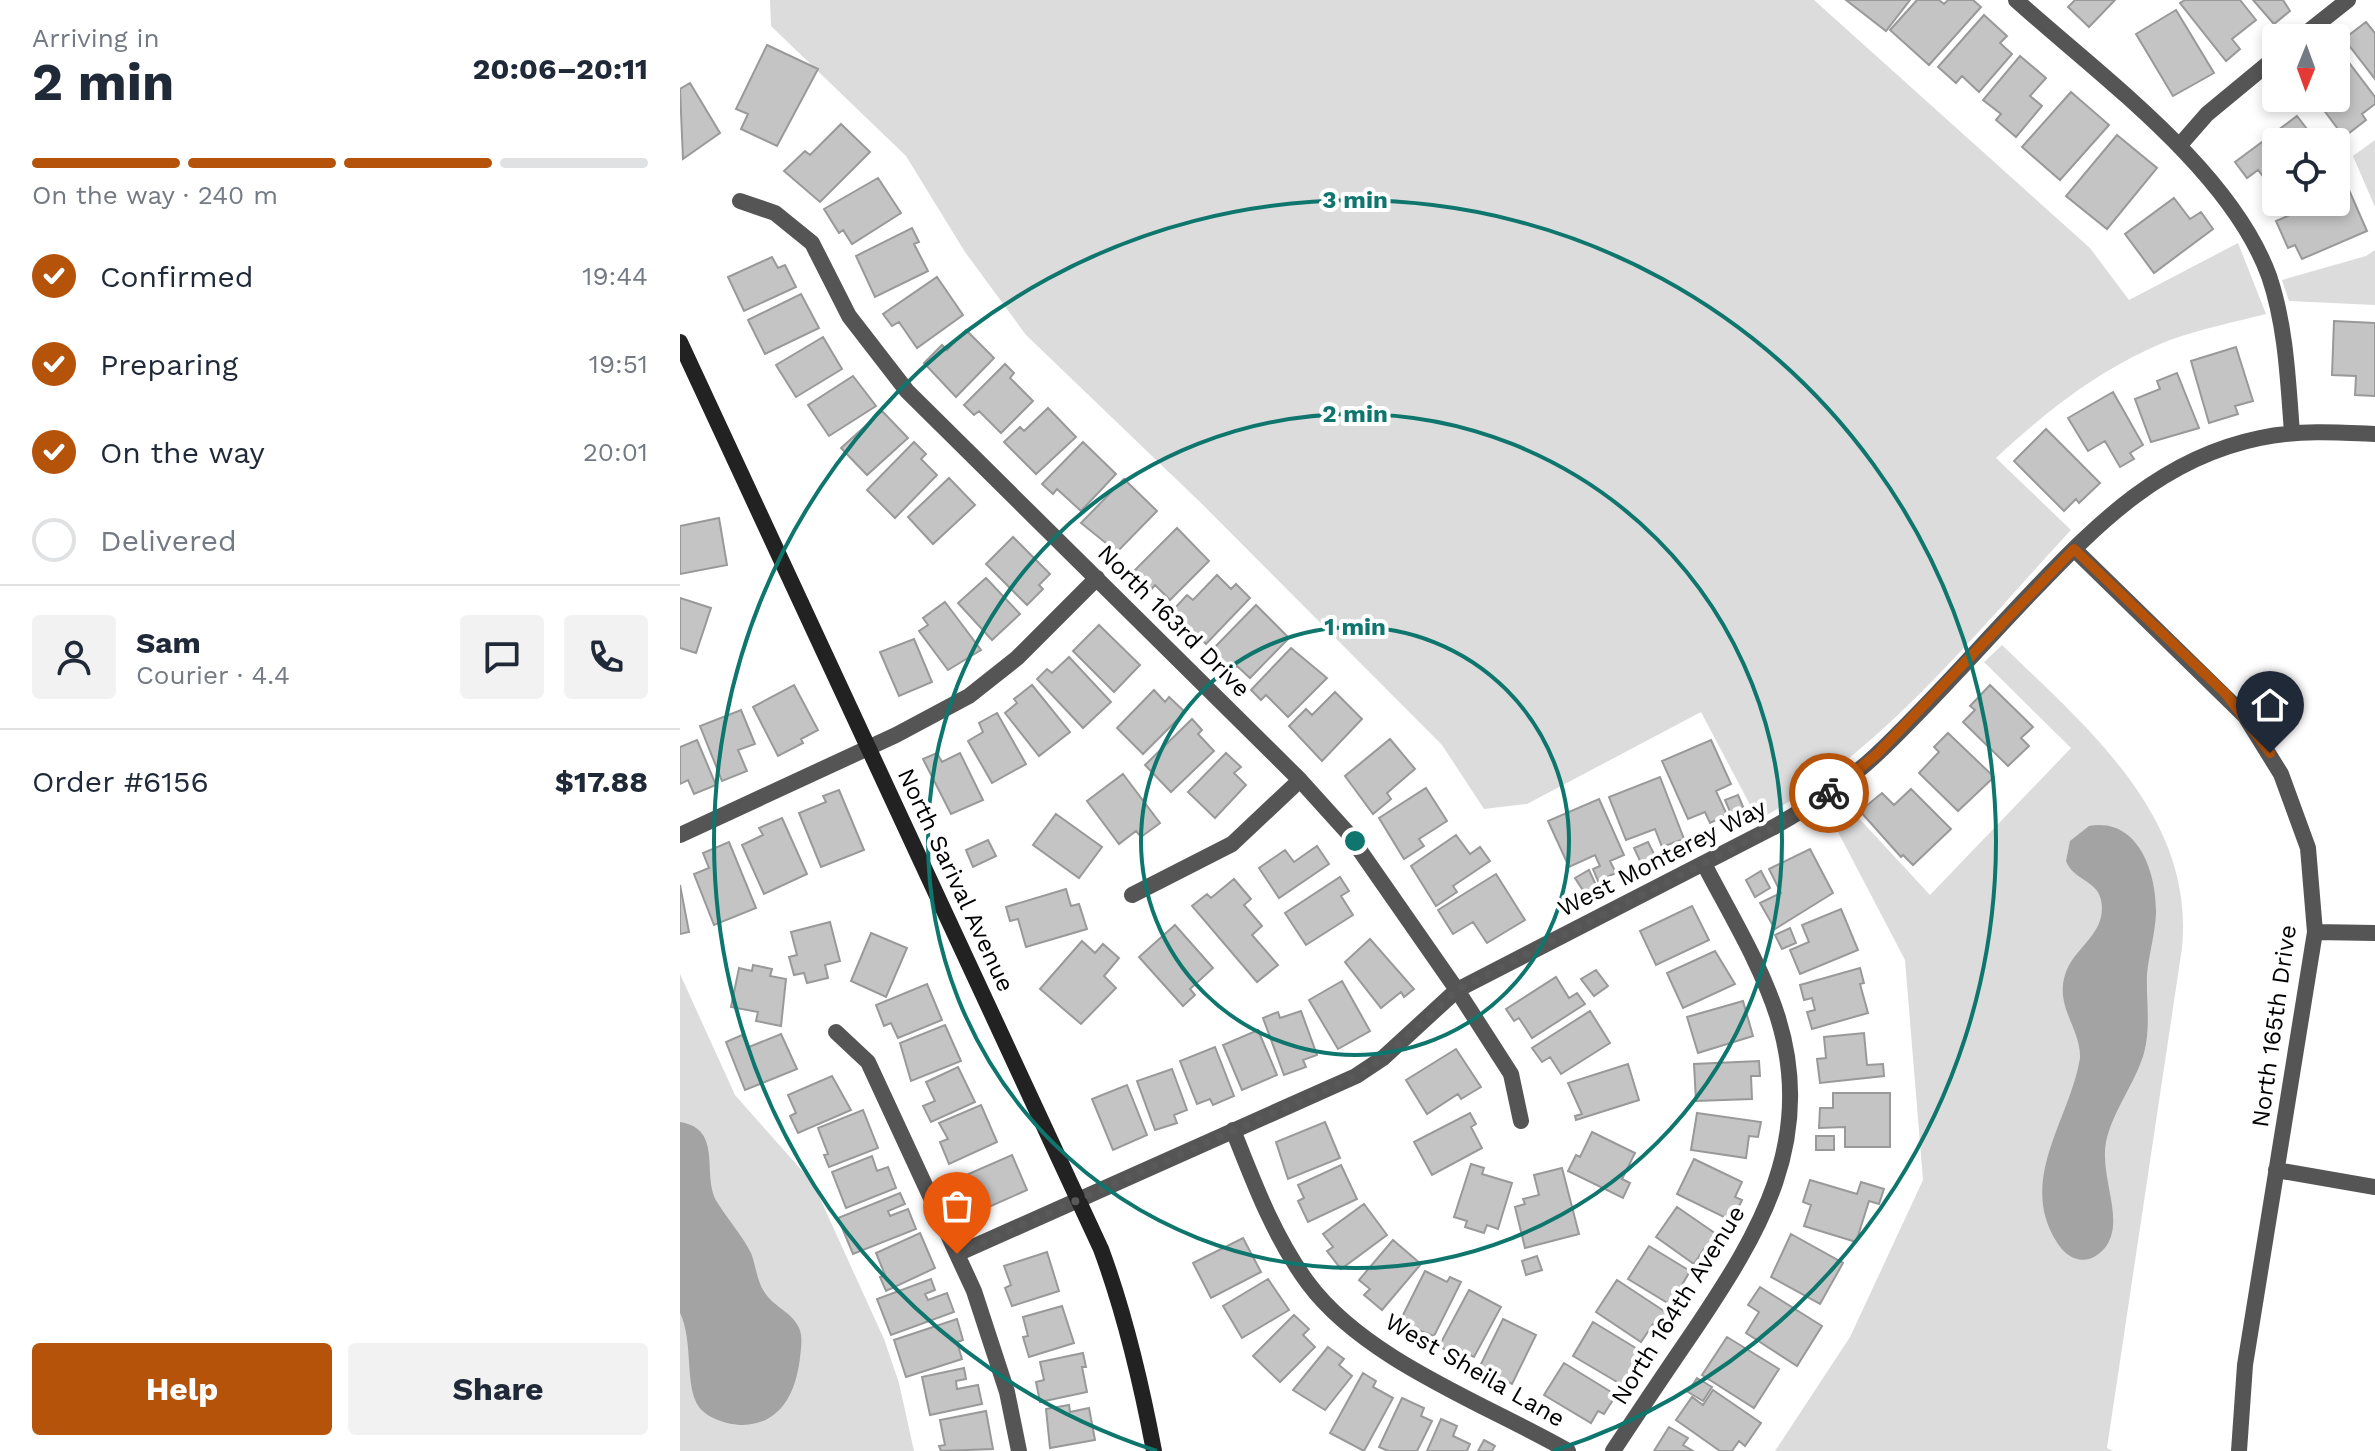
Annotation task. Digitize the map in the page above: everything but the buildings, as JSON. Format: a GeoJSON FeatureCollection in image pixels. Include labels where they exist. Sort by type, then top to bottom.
{"type":"FeatureCollection","features":[{"type":"Feature","properties":{"kind":"street"},"geometry":{"type":"LineString","coordinates":[[2016,0],[2179,146],[2230,207],[2268,274],[2284,341],[2292,433]]}},
{"type":"Feature","properties":{"kind":"street"},"geometry":{"type":"LineString","coordinates":[[2318,24],[2348,0]]}},
{"type":"Feature","properties":{"kind":"street"},"geometry":{"type":"LineString","coordinates":[[2179,146],[2207,114],[2262,69]]}},
{"type":"Feature","properties":{"kind":"street","name":"North 163rd Drive"},"geometry":{"type":"LineString","coordinates":[[740,201],[775,213],[812,243],[849,316],[907,391],[1300,780],[1347,832],[1457,990],[1511,1074],[1521,1121]]}},
{"type":"Feature","properties":{"kind":"street","name":"North Sarival Avenue"},"geometry":{"type":"LineString","coordinates":[[680,342],[1079,1198],[1115,1286],[1143,1393],[1154,1451]]}},
{"type":"Feature","properties":{"kind":"street","name":"West Monterey Way"},"geometry":{"type":"LineString","coordinates":[[957,1254],[1356,1076],[1383,1058],[1457,990],[1796,815],[1860,769],[2115,508],[2180,465],[2230,446],[2292,433],[2375,434]]}},
{"type":"Feature","properties":{"kind":"street","name":"North 165th Drive"},"geometry":{"type":"LineString","coordinates":[[2074,549],[2226,694],[2259,736],[2281,774],[2300,819],[2313,880],[2315,932],[2245,1365],[2239,1451]]}},
{"type":"Feature","properties":{"kind":"street"},"geometry":{"type":"LineString","coordinates":[[680,835],[868,748],[969,696],[995,678],[1097,578]]}},
{"type":"Feature","properties":{"kind":"street"},"geometry":{"type":"LineString","coordinates":[[1132,895],[1232,844],[1300,780]]}},
{"type":"Feature","properties":{"kind":"street","name":"North 164th Avenue"},"geometry":{"type":"LineString","coordinates":[[1613,1451],[1753,1239],[1777,1180],[1787,1133],[1788,1070],[1778,1020],[1758,969],[1704,864]]}},
{"type":"Feature","properties":{"kind":"street"},"geometry":{"type":"LineString","coordinates":[[2315,932],[2375,933]]}},
{"type":"Feature","properties":{"kind":"street"},"geometry":{"type":"LineString","coordinates":[[836,1032],[868,1062],[985,1318],[1007,1392],[1019,1451]]}},
{"type":"Feature","properties":{"kind":"street","name":"West Sheila Lane"},"geometry":{"type":"LineString","coordinates":[[1233,1130],[1274,1228],[1309,1285],[1329,1305],[1377,1345],[1568,1451]]}},
{"type":"Feature","properties":{"kind":"street"},"geometry":{"type":"LineString","coordinates":[[2276,1170],[2375,1187]]}},
{"type":"Feature","properties":{"kind":"shaded area"},"geometry":{"type":"Polygon","coordinates":[[[770,0],[1814,0],[2090,248],[2129,300],[2238,243],[2266,314],[2170,340],[2122,363],[2056,406],[1996,458],[2071,530],[1925,688],[1846,761],[1803,792],[1758,820],[1701,712],[1527,804],[1484,809],[1442,745],[1201,503],[1026,335],[965,252],[906,156],[771,26],[770,0]]]}},
{"type":"Feature","properties":{"kind":"shaded area"},"geometry":{"type":"Polygon","coordinates":[[[2375,140],[2375,207],[2353,156],[2375,140]]]}},
{"type":"Feature","properties":{"kind":"shaded area"},"geometry":{"type":"Polygon","coordinates":[[[2375,250],[2375,305],[2289,301],[2282,280],[2366,256],[2375,250]]]}},
{"type":"Feature","properties":{"kind":"shaded area"},"geometry":{"type":"Polygon","coordinates":[[[2002,645],[2068,709],[2129,778],[2153,816],[2171,857],[2181,900],[2182,948],[2107,1448],[2113,1451],[1775,1451],[1850,1337],[1923,1180],[1905,960],[1827,811],[1842,800],[1930,895],[2071,748],[1984,662],[2002,645]]]}},
{"type":"Feature","properties":{"kind":"shaded area"},"geometry":{"type":"Polygon","coordinates":[[[2089,826],[2121,830],[2142,852],[2153,882],[2156,914],[2147,974],[2148,1023],[2144,1053],[2106,1142],[2113,1229],[2104,1248],[2096,1256],[2084,1260],[2071,1257],[2058,1244],[2046,1220],[2042,1197],[2050,1151],[2080,1058],[2077,1037],[2063,997],[2065,975],[2075,956],[2095,931],[2102,912],[2099,893],[2066,861],[2070,841],[2089,826]]]}},
{"type":"Feature","properties":{"kind":"shaded area"},"geometry":{"type":"Polygon","coordinates":[[[680,974],[735,1095],[813,1183],[884,1339],[899,1383],[914,1451],[680,1451],[680,974]]]}},
{"type":"Feature","properties":{"kind":"shaded area"},"geometry":{"type":"Polygon","coordinates":[[[680,1122],[694,1126],[702,1134],[707,1143],[717,1202],[751,1253],[765,1293],[796,1322],[800,1331],[800,1358],[795,1382],[785,1404],[768,1419],[756,1423],[737,1425],[713,1418],[699,1407],[694,1398],[687,1337],[680,1313],[680,1122]]]}},
{"type":"Feature","properties":{"kind":"way so far"},"geometry":{"type":"LineString","coordinates":[[957,1254],[1356,1076],[1383,1058],[1457,990],[1772,828],[1829,793]]}},
{"type":"Feature","properties":{"kind":"route"},"geometry":{"type":"LineString","coordinates":[[1829,793],[1877,754],[2074,549],[2226,694],[2270,753]]}}]}
